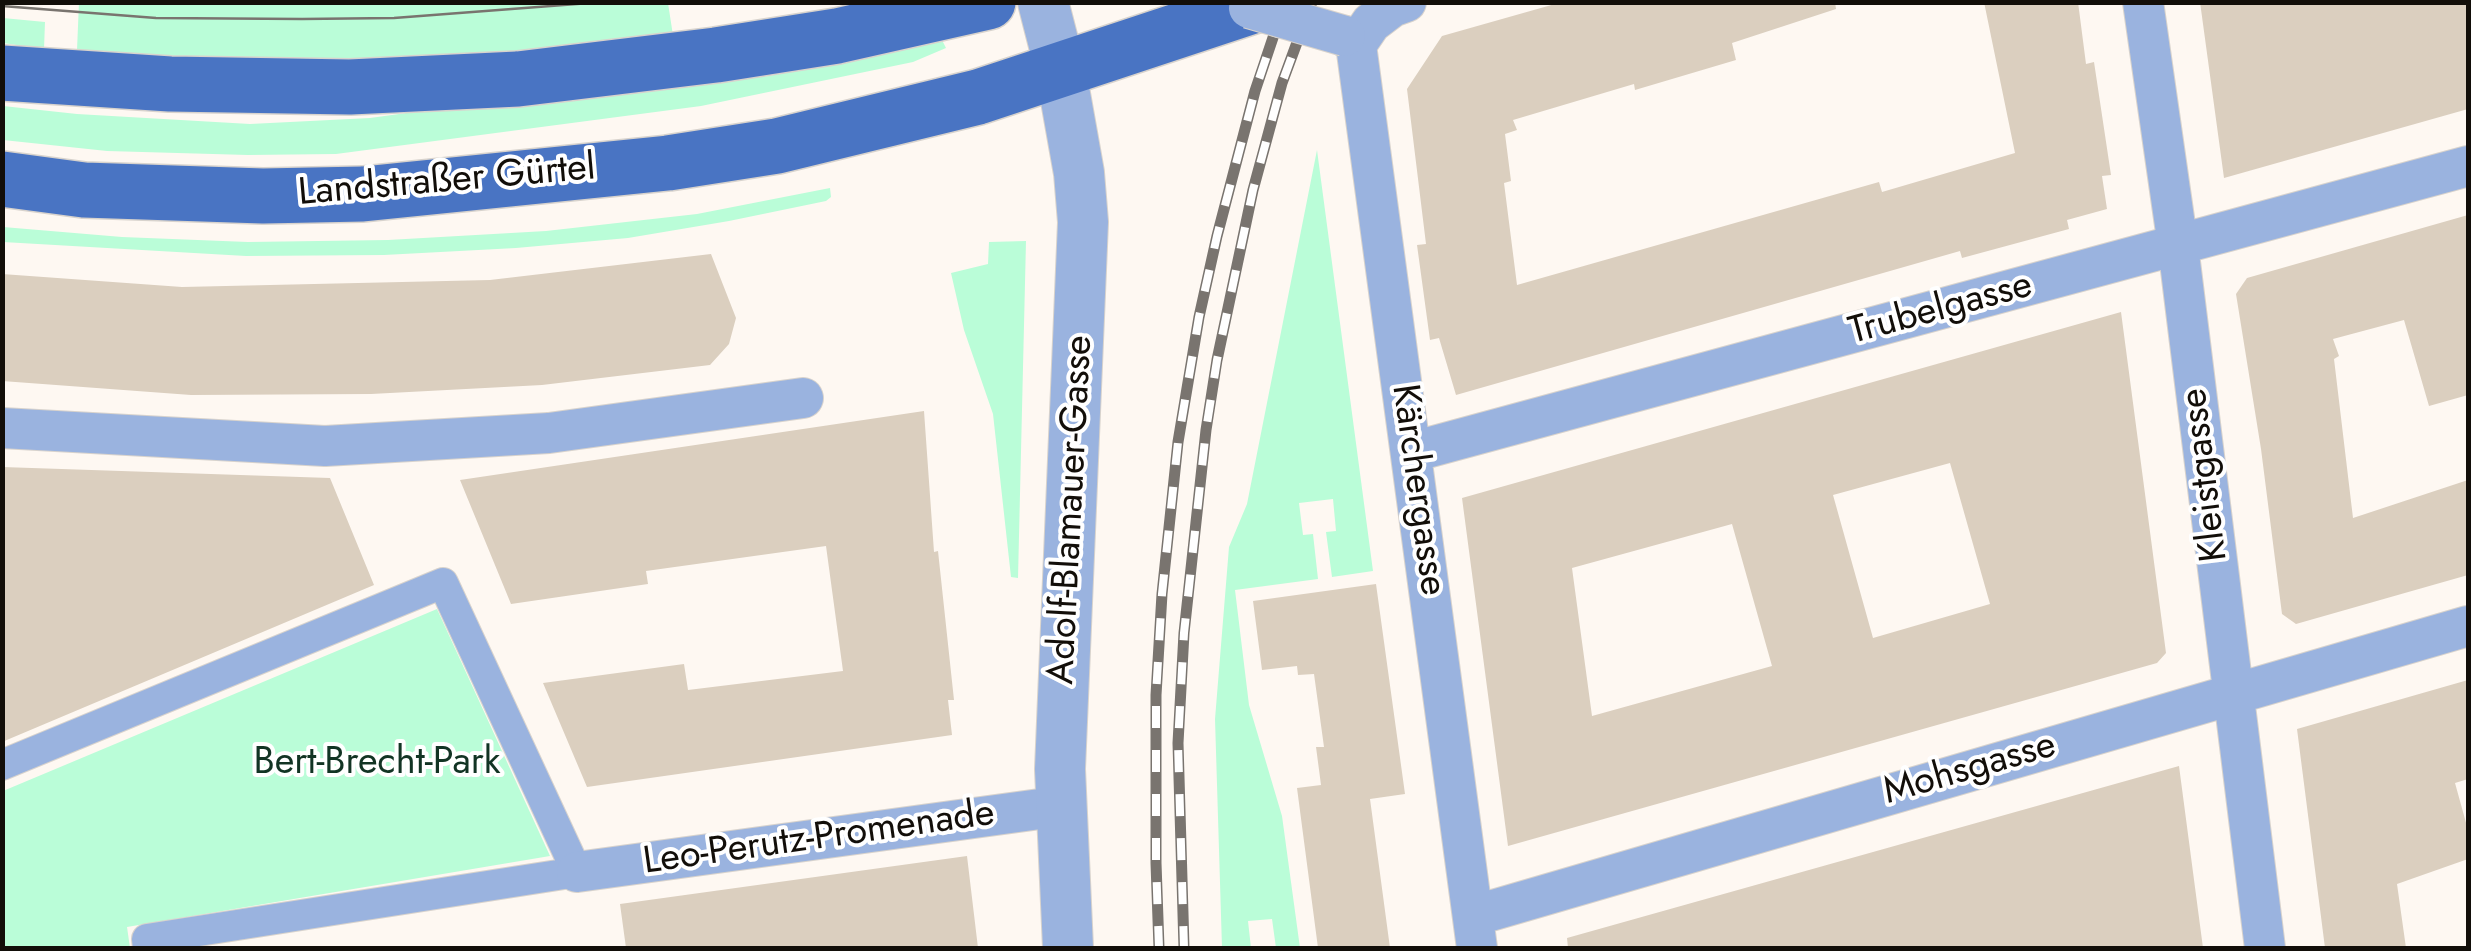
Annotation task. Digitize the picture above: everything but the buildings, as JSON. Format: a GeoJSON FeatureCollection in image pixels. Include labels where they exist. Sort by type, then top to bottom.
{"type":"FeatureCollection","features":[{"type":"Feature","properties":{"kind":"main road"},"geometry":{"type":"LineString","coordinates":[[2,73],[170,84],[350,87],[518,79],[837,36],[988,2]]}},
{"type":"Feature","properties":{"kind":"main road","name":"Landstraßer Gürtel"},"geometry":{"type":"LineString","coordinates":[[2,179],[84,190],[263,196],[363,194],[668,163],[777,146],[887,121],[1061,72],[1257,5]]}},
{"type":"Feature","properties":{"kind":"street","name":"Adolf-Blamauer-Gasse"},"geometry":{"type":"LineString","coordinates":[[1043,2],[1061,72],[1083,222],[1060,769],[1068,948]]}},
{"type":"Feature","properties":{"kind":"street"},"geometry":{"type":"LineString","coordinates":[[1257,5],[1350,40],[1392,7],[1406,2]]}},
{"type":"Feature","properties":{"kind":"street","name":"Kleistgasse"},"geometry":{"type":"LineString","coordinates":[[2143,2],[2178,246],[2265,948]]}},
{"type":"Feature","properties":{"kind":"street","name":"Kärchergasse"},"geometry":{"type":"LineString","coordinates":[[1350,40],[1412,452],[1475,932]]}},
{"type":"Feature","properties":{"kind":"street","name":"Trubelgasse"},"geometry":{"type":"LineString","coordinates":[[1412,452],[2468,166]]}},
{"type":"Feature","properties":{"kind":"street"},"geometry":{"type":"LineString","coordinates":[[2,428],[325,446],[549,432],[802,398]]}},
{"type":"Feature","properties":{"kind":"street"},"geometry":{"type":"LineString","coordinates":[[2,765],[444,583],[577,872],[147,939],[148,948]]}},
{"type":"Feature","properties":{"kind":"street","name":"Mohsgasse"},"geometry":{"type":"LineString","coordinates":[[1475,932],[2232,693],[2468,626]]}},
{"type":"Feature","properties":{"kind":"street","name":"Leo-Perutz-Promenade"},"geometry":{"type":"LineString","coordinates":[[577,872],[1062,806]]}},
{"type":"Feature","properties":{"kind":"green space"},"geometry":{"type":"Polygon","coordinates":[[[79,2],[668,3],[674,42],[523,55],[283,62],[167,58],[77,50],[79,2]]]}},
{"type":"Feature","properties":{"kind":"green space"},"geometry":{"type":"Polygon","coordinates":[[[3,18],[45,22],[44,49],[3,43],[3,18]]]}},
{"type":"Feature","properties":{"kind":"green space"},"geometry":{"type":"Polygon","coordinates":[[[942,40],[946,48],[913,62],[701,106],[336,154],[107,151],[3,140],[3,106],[250,124],[370,118],[769,76],[942,40]]]}},
{"type":"Feature","properties":{"kind":"green space"},"geometry":{"type":"Polygon","coordinates":[[[1317,150],[1373,571],[1332,577],[1326,532],[1336,531],[1333,499],[1299,503],[1303,535],[1313,534],[1318,579],[1235,590],[1249,705],[1282,816],[1300,948],[1276,948],[1272,919],[1248,921],[1251,948],[1222,948],[1215,719],[1229,547],[1247,504],[1317,150]]]}},
{"type":"Feature","properties":{"kind":"green space"},"geometry":{"type":"Polygon","coordinates":[[[830,188],[831,197],[826,201],[729,221],[628,238],[516,248],[384,255],[246,256],[3,242],[3,227],[248,242],[388,240],[546,231],[697,214],[830,188]]]}},
{"type":"Feature","properties":{"kind":"green space"},"geometry":{"type":"Polygon","coordinates":[[[1026,241],[1018,578],[1011,577],[993,414],[964,330],[951,273],[988,264],[989,242],[1026,241]]]}},
{"type":"Feature","properties":{"kind":"green space","name":"Bert-Brecht-Park"},"geometry":{"type":"Polygon","coordinates":[[[437,609],[550,856],[127,927],[130,948],[3,948],[3,791],[437,609]]]}},
{"type":"Feature","properties":{"kind":"tram line"},"geometry":{"type":"LineString","coordinates":[[311,2],[317,2]]}},
{"type":"Feature","properties":{"kind":"tram line"},"geometry":{"type":"LineString","coordinates":[[2,6],[156,18],[302,19],[394,18],[603,2]]}},
{"type":"Feature","properties":{"kind":"railway"},"geometry":{"type":"LineString","coordinates":[[1159,948],[1156,695],[1178,442],[1217,236],[1255,91],[1285,2]]}},
{"type":"Feature","properties":{"kind":"railway"},"geometry":{"type":"LineString","coordinates":[[1184,948],[1178,743],[1184,633],[1206,430],[1253,190],[1282,83],[1312,2]]}}]}
